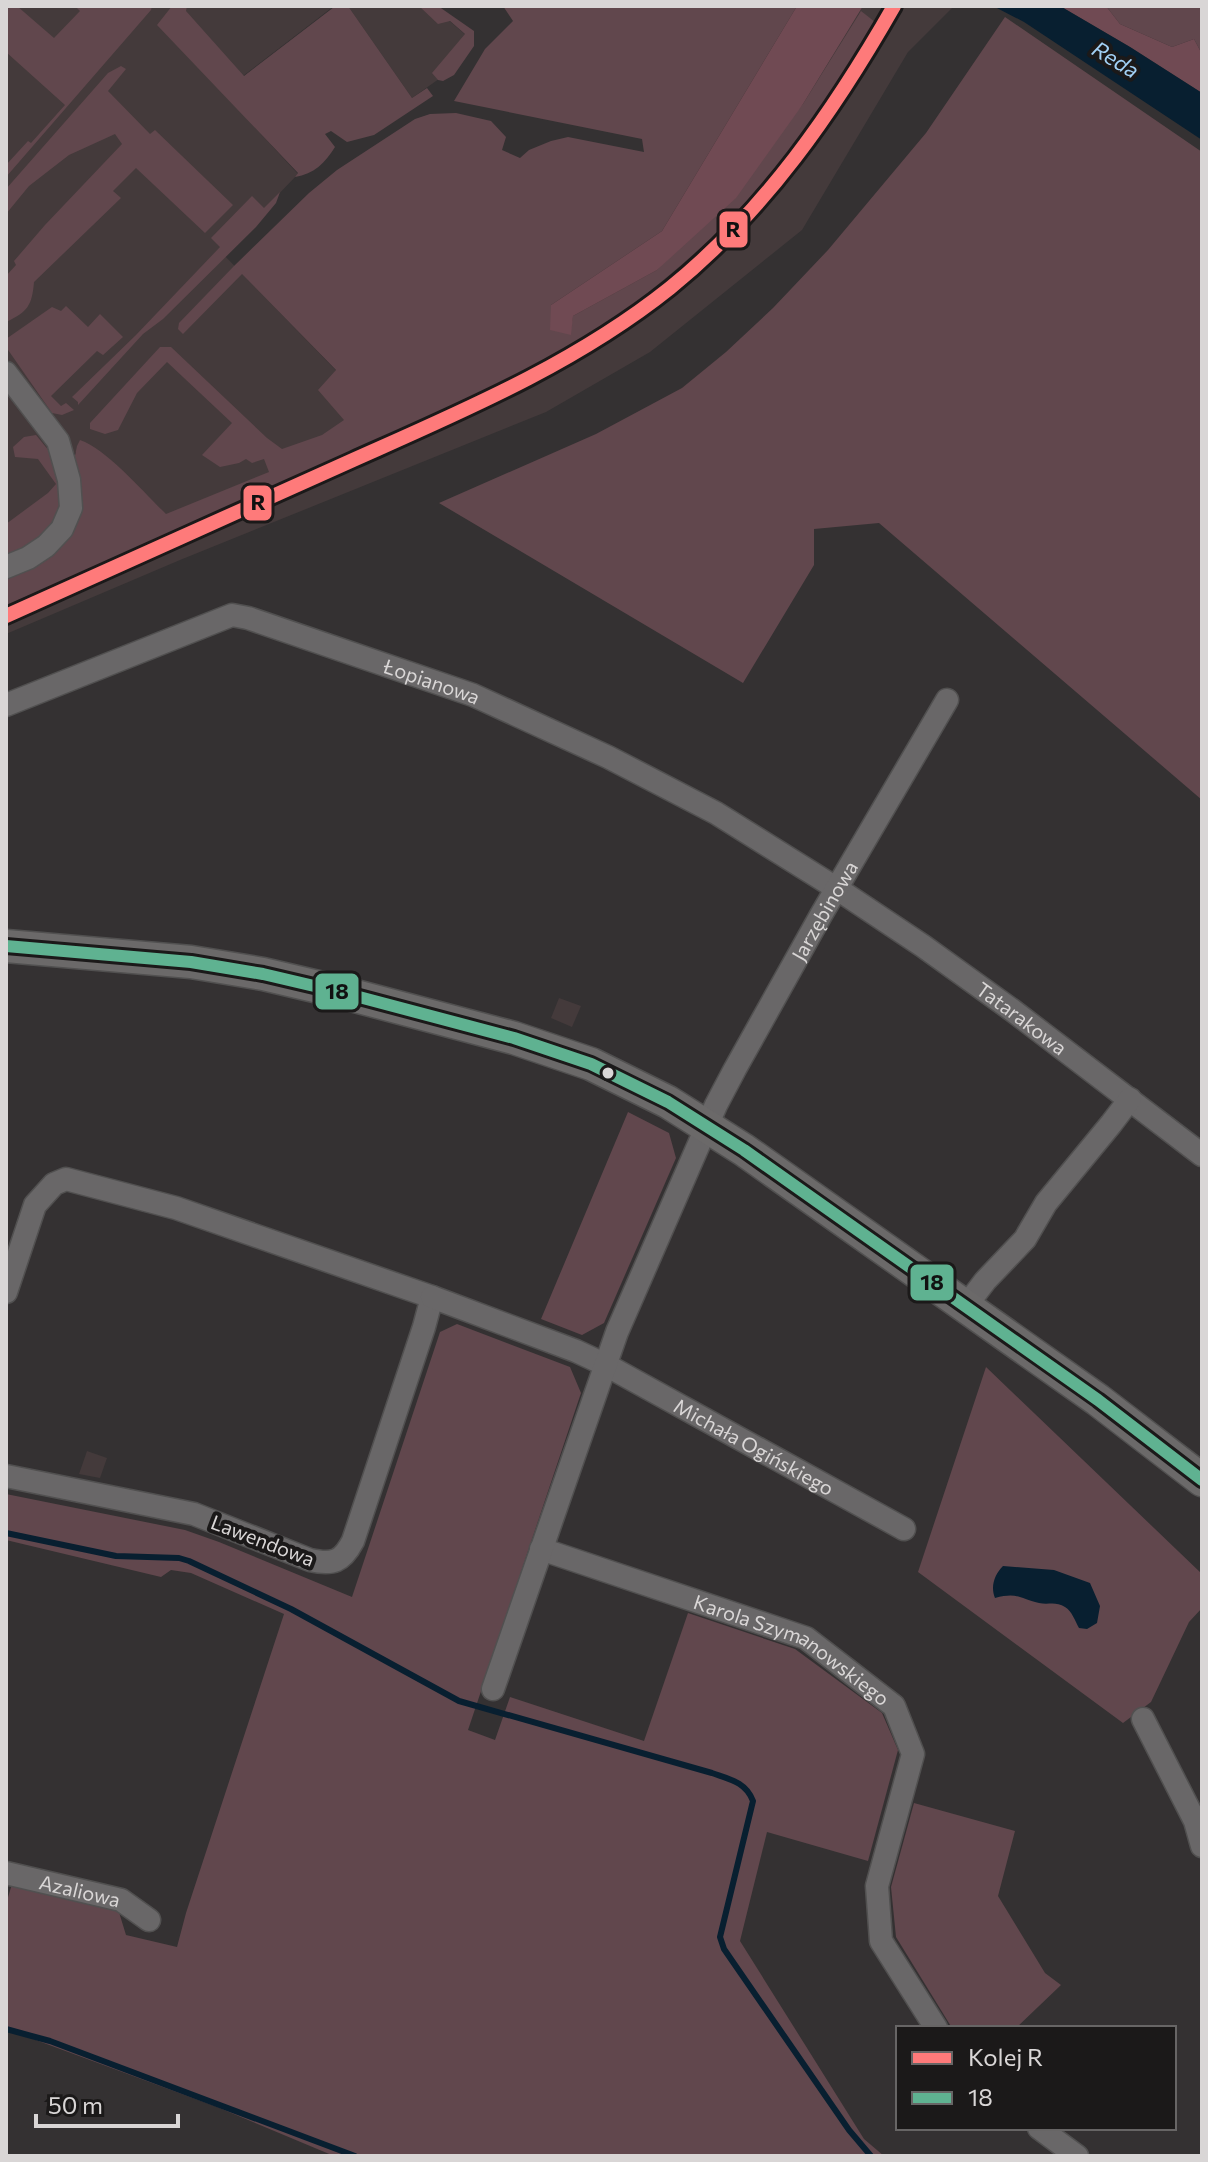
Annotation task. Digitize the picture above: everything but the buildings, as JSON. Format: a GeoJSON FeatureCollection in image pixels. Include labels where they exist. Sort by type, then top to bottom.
{"type":"FeatureCollection","features":[{"type":"Feature","properties":{"kind":"street"},"geometry":{"type":"LineString","coordinates":[[6,373],[58,441],[69,480],[71,508],[62,529],[46,546],[6,567]]}},
{"type":"Feature","properties":{"kind":"street","name":"Łopianowa"},"geometry":{"type":"LineString","coordinates":[[6,705],[232,615],[248,618],[473,695],[608,757],[716,813],[836,888]]}},
{"type":"Feature","properties":{"kind":"street","name":"Jarzębinowa"},"geometry":{"type":"LineString","coordinates":[[707,1125],[836,888],[947,700]]}},
{"type":"Feature","properties":{"kind":"street","name":"Tatarakowa"},"geometry":{"type":"LineString","coordinates":[[836,888],[1000,1001],[1202,1155]]}},
{"type":"Feature","properties":{"kind":"street"},"geometry":{"type":"LineString","coordinates":[[6,946],[228,967],[344,993],[514,1038],[555,1051],[635,1085],[707,1125],[1098,1400],[1202,1480]]}},
{"type":"Feature","properties":{"kind":"street"},"geometry":{"type":"LineString","coordinates":[[966,1306],[1025,1239],[1046,1203],[1130,1099]]}},
{"type":"Feature","properties":{"kind":"street"},"geometry":{"type":"LineString","coordinates":[[493,1689],[617,1332],[707,1125]]}},
{"type":"Feature","properties":{"kind":"street"},"geometry":{"type":"LineString","coordinates":[[6,1292],[35,1205],[54,1184],[66,1179],[176,1208],[432,1297],[606,1365]]}},
{"type":"Feature","properties":{"kind":"street","name":"Lawendowa"},"geometry":{"type":"LineString","coordinates":[[6,1476],[194,1514],[310,1560],[323,1563],[336,1561],[346,1554],[353,1541],[432,1297]]}},
{"type":"Feature","properties":{"kind":"street","name":"Michała Ogińskiego"},"geometry":{"type":"LineString","coordinates":[[606,1365],[904,1529]]}},
{"type":"Feature","properties":{"kind":"street","name":"Karola Szymanowskiego"},"geometry":{"type":"LineString","coordinates":[[541,1549],[806,1638],[894,1706],[913,1754],[877,1886],[881,1941],[935,2026]]}},
{"type":"Feature","properties":{"kind":"street"},"geometry":{"type":"LineString","coordinates":[[1143,1719],[1195,1821],[1202,1846]]}},
{"type":"Feature","properties":{"kind":"street","name":"Azaliowa"},"geometry":{"type":"LineString","coordinates":[[6,1873],[121,1900],[149,1920]]}},
{"type":"Feature","properties":{"kind":"street"},"geometry":{"type":"LineString","coordinates":[[1042,2130],[1077,2156]]}},
{"type":"Feature","properties":{"kind":"shaded area"},"geometry":{"type":"Polygon","coordinates":[[[6,6],[334,6],[222,92],[298,174],[222,253],[385,421],[524,351],[573,316],[657,269],[736,198],[803,104],[863,6],[954,6],[908,52],[802,230],[650,352],[546,412],[6,634],[6,598],[158,529],[84,447],[70,456],[50,519],[6,538],[6,6]]]}},
{"type":"Feature","properties":{"kind":"shaded area"},"geometry":{"type":"Polygon","coordinates":[[[6,6],[17,6],[54,38],[80,11],[75,6],[152,6],[6,177],[6,165],[28,141],[31,143],[65,105],[6,52],[6,6]]]}},
{"type":"Feature","properties":{"kind":"shaded area"},"geometry":{"type":"Polygon","coordinates":[[[172,6],[187,6],[186,11],[244,76],[334,7],[348,6],[412,98],[427,88],[433,96],[374,135],[347,142],[331,131],[325,134],[335,147],[331,153],[313,170],[295,177],[298,173],[157,25],[172,6]]]}},
{"type":"Feature","properties":{"kind":"shaded area"},"geometry":{"type":"Polygon","coordinates":[[[348,6],[432,6],[474,42],[453,69],[412,98],[348,6]]]}},
{"type":"Feature","properties":{"kind":"shaded area"},"geometry":{"type":"Polygon","coordinates":[[[419,6],[438,6],[474,31],[474,46],[454,75],[443,81],[432,73],[465,34],[450,21],[438,24],[419,6]]]}},
{"type":"Feature","properties":{"kind":"shaded area"},"geometry":{"type":"Polygon","coordinates":[[[503,6],[797,6],[662,231],[551,305],[570,334],[573,316],[657,270],[803,104],[861,11],[875,22],[843,75],[771,174],[714,236],[593,336],[590,333],[518,378],[164,538],[6,605],[6,572],[58,537],[80,440],[114,462],[166,514],[269,472],[264,459],[252,463],[246,459],[220,467],[202,455],[232,423],[167,362],[137,393],[118,430],[105,434],[90,429],[90,423],[160,347],[171,347],[282,449],[322,435],[344,420],[318,390],[336,370],[242,274],[183,334],[178,329],[179,323],[234,266],[337,170],[415,119],[430,114],[456,113],[491,121],[506,137],[502,150],[520,158],[529,150],[568,137],[644,152],[642,139],[454,101],[485,49],[513,21],[503,6]]]}},
{"type":"Feature","properties":{"kind":"shaded area"},"geometry":{"type":"Polygon","coordinates":[[[797,6],[863,6],[803,104],[736,198],[657,270],[573,316],[571,335],[550,330],[551,305],[662,231],[797,6]]]}},
{"type":"Feature","properties":{"kind":"shaded area"},"geometry":{"type":"Polygon","coordinates":[[[1060,6],[1106,6],[1120,24],[1172,47],[1194,39],[1202,54],[1202,93],[1130,47],[1060,6]]]}},
{"type":"Feature","properties":{"kind":"shaded area"},"geometry":{"type":"Polygon","coordinates":[[[1106,6],[1202,6],[1202,54],[1194,39],[1172,47],[1120,24],[1106,6]]]}},
{"type":"Feature","properties":{"kind":"shaded area"},"geometry":{"type":"Polygon","coordinates":[[[1005,17],[1202,152],[1202,800],[879,523],[814,529],[814,565],[743,683],[439,503],[596,434],[682,388],[726,352],[828,250],[926,133],[1005,17]]]}},
{"type":"Feature","properties":{"kind":"shaded area"},"geometry":{"type":"Polygon","coordinates":[[[121,66],[126,69],[108,91],[150,134],[155,130],[233,205],[205,233],[136,168],[113,191],[121,198],[34,282],[28,307],[6,322],[6,276],[16,265],[14,261],[122,144],[115,134],[69,155],[29,186],[6,214],[6,189],[108,73],[121,66]]]}},
{"type":"Feature","properties":{"kind":"shaded area"},"geometry":{"type":"Polygon","coordinates":[[[280,192],[276,203],[256,227],[163,319],[143,334],[78,405],[72,397],[220,247],[211,238],[252,196],[264,208],[280,192]]]}},
{"type":"Feature","properties":{"kind":"shaded area"},"geometry":{"type":"Polygon","coordinates":[[[66,306],[88,327],[100,314],[123,337],[103,355],[97,351],[51,396],[61,406],[66,403],[74,410],[62,415],[52,413],[6,347],[6,339],[52,307],[61,311],[66,306]]]}},
{"type":"Feature","properties":{"kind":"shaded area"},"geometry":{"type":"Polygon","coordinates":[[[36,435],[54,457],[67,496],[62,522],[6,563],[6,524],[56,484],[38,459],[15,457],[13,447],[24,437],[36,435]]]}},
{"type":"Feature","properties":{"kind":"shaded area"},"geometry":{"type":"Polygon","coordinates":[[[559,998],[581,1006],[572,1027],[551,1018],[559,998]]]}},
{"type":"Feature","properties":{"kind":"shaded area"},"geometry":{"type":"Polygon","coordinates":[[[628,1112],[669,1133],[676,1158],[604,1323],[582,1335],[541,1319],[628,1112]]]}},
{"type":"Feature","properties":{"kind":"shaded area"},"geometry":{"type":"Polygon","coordinates":[[[457,1324],[570,1367],[581,1393],[468,1730],[495,1740],[510,1697],[644,1741],[688,1613],[795,1649],[882,1713],[898,1750],[868,1861],[767,1832],[740,1941],[864,2139],[884,2156],[334,2156],[217,2107],[6,2029],[6,1904],[12,1884],[118,1909],[126,1935],[177,1947],[284,1614],[191,1573],[171,1570],[161,1577],[6,1540],[6,1494],[185,1530],[352,1597],[440,1332],[457,1324]]]}},
{"type":"Feature","properties":{"kind":"shaded area"},"geometry":{"type":"Polygon","coordinates":[[[986,1367],[1202,1574],[1202,1608],[1189,1622],[1151,1702],[1123,1723],[918,1572],[986,1367]]]}},
{"type":"Feature","properties":{"kind":"shaded area"},"geometry":{"type":"Polygon","coordinates":[[[87,1451],[107,1458],[100,1478],[79,1474],[87,1451]]]}},
{"type":"Feature","properties":{"kind":"shaded area"},"geometry":{"type":"Polygon","coordinates":[[[914,1803],[1015,1831],[998,1896],[1045,1973],[1061,1985],[1018,2026],[951,2026],[896,1937],[891,1887],[914,1803]]]}},
{"type":"Feature","properties":{"kind":"water","name":"Reda"},"geometry":{"type":"Polygon","coordinates":[[[993,6],[1060,6],[1202,93],[1202,140],[1024,22],[993,6]]]}},
{"type":"Feature","properties":{"kind":"water"},"geometry":{"type":"Polygon","coordinates":[[[1003,1566],[1054,1570],[1090,1583],[1100,1606],[1097,1623],[1087,1629],[1079,1628],[1070,1611],[1059,1604],[1039,1603],[1013,1596],[995,1598],[994,1580],[1003,1566]]]}},
{"type":"Feature","properties":{"kind":"waterway"},"geometry":{"type":"LineString","coordinates":[[6,1533],[116,1556],[189,1561],[291,1609],[459,1701],[712,1773],[741,1785],[753,1801],[720,1937],[724,1949],[849,2130],[871,2156]]}},
{"type":"Feature","properties":{"kind":"waterway"},"geometry":{"type":"LineString","coordinates":[[6,2029],[50,2041],[355,2156]]}},
{"type":"Feature","properties":{"kind":"rail line","name":"R"},"geometry":{"type":"LineString","coordinates":[[6,616],[477,404],[557,363],[634,315],[704,258],[767,193],[822,121],[894,6]]}},
{"type":"Feature","properties":{"kind":"transit line","name":"18"},"geometry":{"type":"LineString","coordinates":[[6,946],[191,962],[263,974],[514,1038],[591,1064],[668,1102],[744,1150],[1098,1400],[1202,1480]]}}]}
